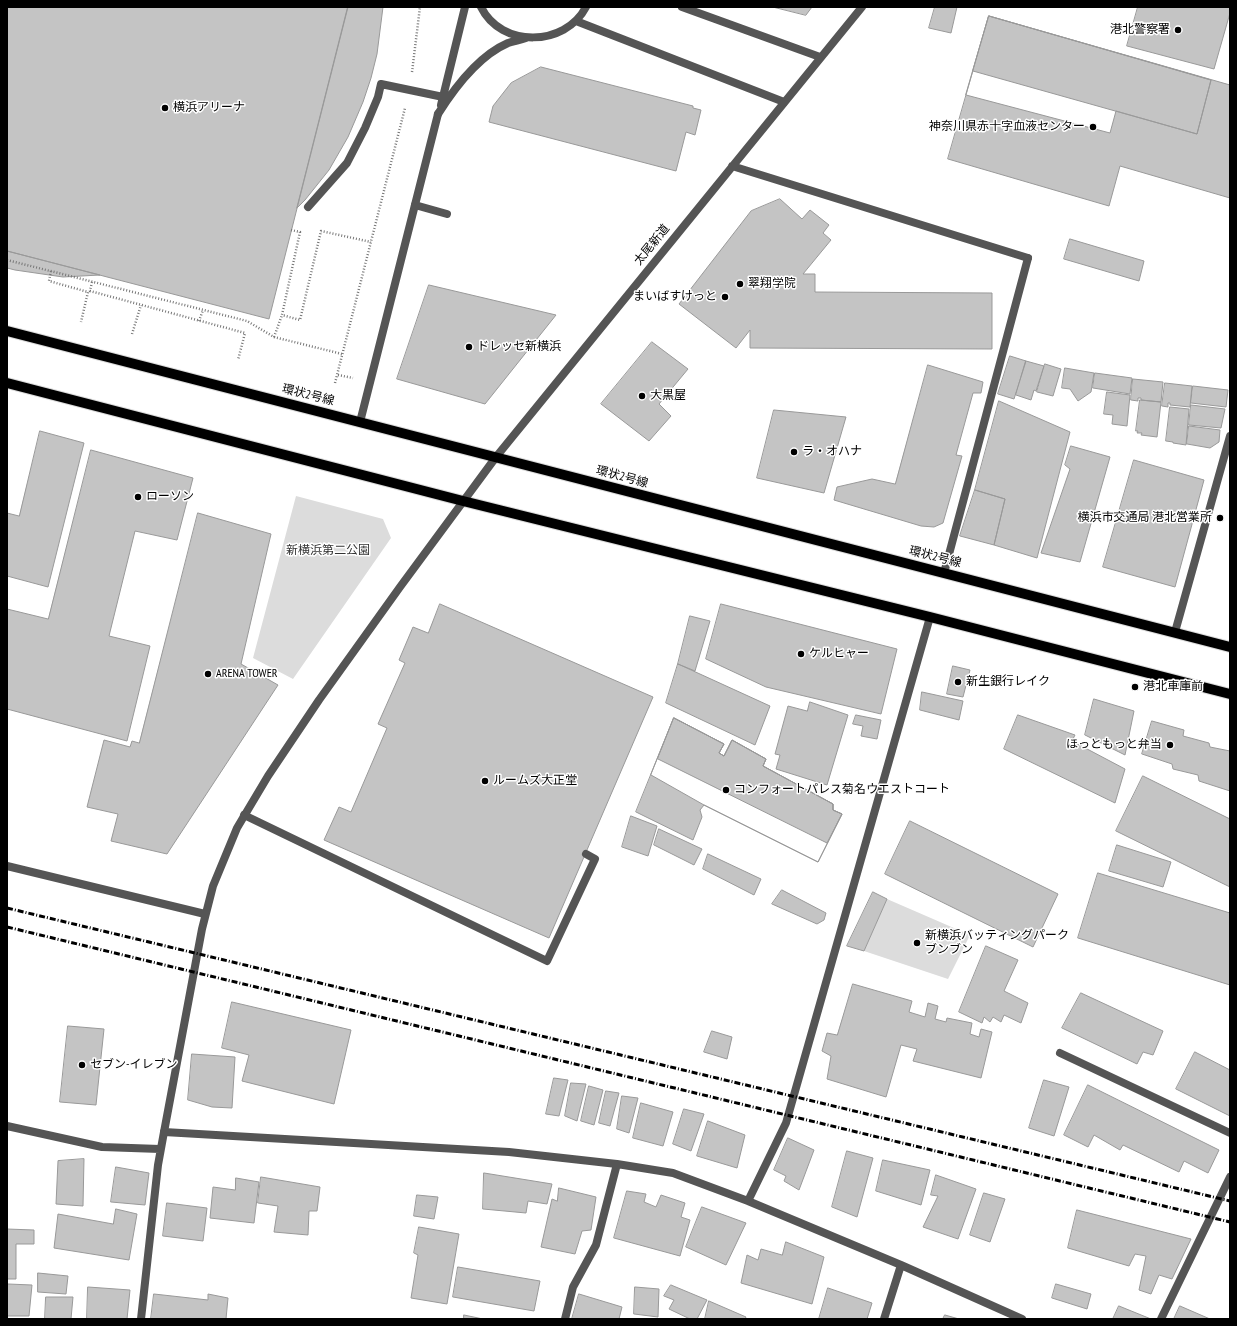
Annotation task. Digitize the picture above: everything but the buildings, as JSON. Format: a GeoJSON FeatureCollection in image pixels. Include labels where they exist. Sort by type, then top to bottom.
{"type":"FeatureCollection","features":[{"type":"Feature","properties":{"kind":"main road","name":"環状2号線"},"geometry":{"type":"LineString","coordinates":[[7,331],[1230,647]]}},
{"type":"Feature","properties":{"kind":"main road"},"geometry":{"type":"LineString","coordinates":[[7,383],[463,501],[930,617],[1230,694]]}},
{"type":"Feature","properties":{"kind":"street"},"geometry":{"type":"LineString","coordinates":[[360,422],[438,114],[445,98],[465,7]]}},
{"type":"Feature","properties":{"kind":"street"},"geometry":{"type":"LineString","coordinates":[[481,7],[494,23],[510,33],[527,38]]}},
{"type":"Feature","properties":{"kind":"street"},"geometry":{"type":"LineString","coordinates":[[445,98],[492,52],[508,43],[527,38],[540,38],[554,35],[565,29],[576,20],[586,7]]}},
{"type":"Feature","properties":{"kind":"street"},"geometry":{"type":"LineString","coordinates":[[682,7],[820,57]]}},
{"type":"Feature","properties":{"kind":"street","name":"太尾新道"},"geometry":{"type":"LineString","coordinates":[[141,1319],[160,1150],[205,914],[213,886],[237,828],[244,815],[268,776],[319,700],[496,457],[862,7]]}},
{"type":"Feature","properties":{"kind":"street"},"geometry":{"type":"LineString","coordinates":[[576,20],[784,102]]}},
{"type":"Feature","properties":{"kind":"street"},"geometry":{"type":"LineString","coordinates":[[308,208],[347,163],[366,128],[381,84],[445,98]]}},
{"type":"Feature","properties":{"kind":"street"},"geometry":{"type":"LineString","coordinates":[[732,166],[1028,258],[944,573]]}},
{"type":"Feature","properties":{"kind":"street"},"geometry":{"type":"LineString","coordinates":[[415,205],[447,214]]}},
{"type":"Feature","properties":{"kind":"street"},"geometry":{"type":"LineString","coordinates":[[1175,632],[1230,436]]}},
{"type":"Feature","properties":{"kind":"street"},"geometry":{"type":"LineString","coordinates":[[748,1201],[786,1123],[930,617]]}},
{"type":"Feature","properties":{"kind":"street"},"geometry":{"type":"LineString","coordinates":[[244,815],[547,961],[595,859],[586,854]]}},
{"type":"Feature","properties":{"kind":"street"},"geometry":{"type":"LineString","coordinates":[[7,866],[205,914]]}},
{"type":"Feature","properties":{"kind":"street"},"geometry":{"type":"LineString","coordinates":[[1060,1053],[1230,1133]]}},
{"type":"Feature","properties":{"kind":"street"},"geometry":{"type":"LineString","coordinates":[[7,1126],[102,1147],[160,1150]]}},
{"type":"Feature","properties":{"kind":"street"},"geometry":{"type":"LineString","coordinates":[[164,1132],[509,1152],[617,1164],[673,1173],[748,1201],[901,1265],[1022,1319]]}},
{"type":"Feature","properties":{"kind":"street"},"geometry":{"type":"LineString","coordinates":[[566,1319],[573,1287],[596,1245],[617,1164]]}},
{"type":"Feature","properties":{"kind":"street"},"geometry":{"type":"LineString","coordinates":[[1161,1319],[1230,1176]]}},
{"type":"Feature","properties":{"kind":"street"},"geometry":{"type":"LineString","coordinates":[[884,1319],[901,1265]]}},
{"type":"Feature","properties":{"kind":"path"},"geometry":{"type":"LineString","coordinates":[[335,383],[410,90],[420,7]]}},
{"type":"Feature","properties":{"kind":"path"},"geometry":{"type":"LineString","coordinates":[[274,337],[282,315],[300,232],[291,230]]}},
{"type":"Feature","properties":{"kind":"path"},"geometry":{"type":"LineString","coordinates":[[282,315],[300,320],[321,231],[371,242]]}},
{"type":"Feature","properties":{"kind":"path"},"geometry":{"type":"LineString","coordinates":[[7,260],[246,321],[274,337],[342,354]]}},
{"type":"Feature","properties":{"kind":"path"},"geometry":{"type":"LineString","coordinates":[[51,271],[49,281],[88,292],[81,322]]}},
{"type":"Feature","properties":{"kind":"path"},"geometry":{"type":"LineString","coordinates":[[92,282],[90,291],[245,333],[238,360]]}},
{"type":"Feature","properties":{"kind":"path"},"geometry":{"type":"LineString","coordinates":[[132,334],[141,305]]}},
{"type":"Feature","properties":{"kind":"path"},"geometry":{"type":"LineString","coordinates":[[200,321],[203,310]]}},
{"type":"Feature","properties":{"kind":"path"},"geometry":{"type":"LineString","coordinates":[[338,375],[354,379]]}},
{"type":"Feature","properties":{"kind":"green space","name":"新横浜第二公園"},"geometry":{"type":"Polygon","coordinates":[[[296,496],[383,519],[391,538],[293,679],[253,658],[296,496]]]}},
{"type":"Feature","properties":{"kind":"green space","name":"新横浜バッティングパーク ブンブン"},"geometry":{"type":"Polygon","coordinates":[[[887,899],[970,935],[948,979],[864,951],[887,899]]]}},
{"type":"Feature","properties":{"kind":"railway"},"geometry":{"type":"LineString","coordinates":[[7,908],[1230,1201]]}},
{"type":"Feature","properties":{"kind":"railway"},"geometry":{"type":"LineString","coordinates":[[7,927],[1230,1222]]}},
{"type":"Feature","properties":{"kind":"place","name":"港北警察署"},"geometry":{"type":"Point","coordinates":[1178,30]}},
{"type":"Feature","properties":{"kind":"place","name":"横浜アリーナ"},"geometry":{"type":"Point","coordinates":[165,108]}},
{"type":"Feature","properties":{"kind":"place","name":"神奈川県赤十字血液センター"},"geometry":{"type":"Point","coordinates":[1093,127]}},
{"type":"Feature","properties":{"kind":"place","name":"翠翔学院"},"geometry":{"type":"Point","coordinates":[740,284]}},
{"type":"Feature","properties":{"kind":"place","name":"まいばすけっと"},"geometry":{"type":"Point","coordinates":[725,297]}},
{"type":"Feature","properties":{"kind":"place","name":"ドレッセ新横浜"},"geometry":{"type":"Point","coordinates":[469,347]}},
{"type":"Feature","properties":{"kind":"place","name":"大黒屋"},"geometry":{"type":"Point","coordinates":[642,396]}},
{"type":"Feature","properties":{"kind":"place","name":"ラ・オハナ"},"geometry":{"type":"Point","coordinates":[794,452]}},
{"type":"Feature","properties":{"kind":"place","name":"ローソン"},"geometry":{"type":"Point","coordinates":[138,497]}},
{"type":"Feature","properties":{"kind":"place","name":"横浜市交通局 港北営業所"},"geometry":{"type":"Point","coordinates":[1220,518]}},
{"type":"Feature","properties":{"kind":"place","name":"ケルヒャー"},"geometry":{"type":"Point","coordinates":[801,654]}},
{"type":"Feature","properties":{"kind":"place","name":"ARENA TOWER"},"geometry":{"type":"Point","coordinates":[208,674]}},
{"type":"Feature","properties":{"kind":"place","name":"新生銀行レイク"},"geometry":{"type":"Point","coordinates":[958,682]}},
{"type":"Feature","properties":{"kind":"place","name":"港北車庫前"},"geometry":{"type":"Point","coordinates":[1135,687]}},
{"type":"Feature","properties":{"kind":"place","name":"ほっともっと弁当"},"geometry":{"type":"Point","coordinates":[1170,745]}},
{"type":"Feature","properties":{"kind":"place","name":"ルームズ大正堂"},"geometry":{"type":"Point","coordinates":[485,781]}},
{"type":"Feature","properties":{"kind":"place","name":"コンフォートパレス菊名ウエストコート"},"geometry":{"type":"Point","coordinates":[726,790]}},
{"type":"Feature","properties":{"kind":"place","name":"新横浜バッティングパーク ブンブン"},"geometry":{"type":"Point","coordinates":[917,943]}},
{"type":"Feature","properties":{"kind":"place","name":"セブン-イレブン"},"geometry":{"type":"Point","coordinates":[82,1065]}}]}
